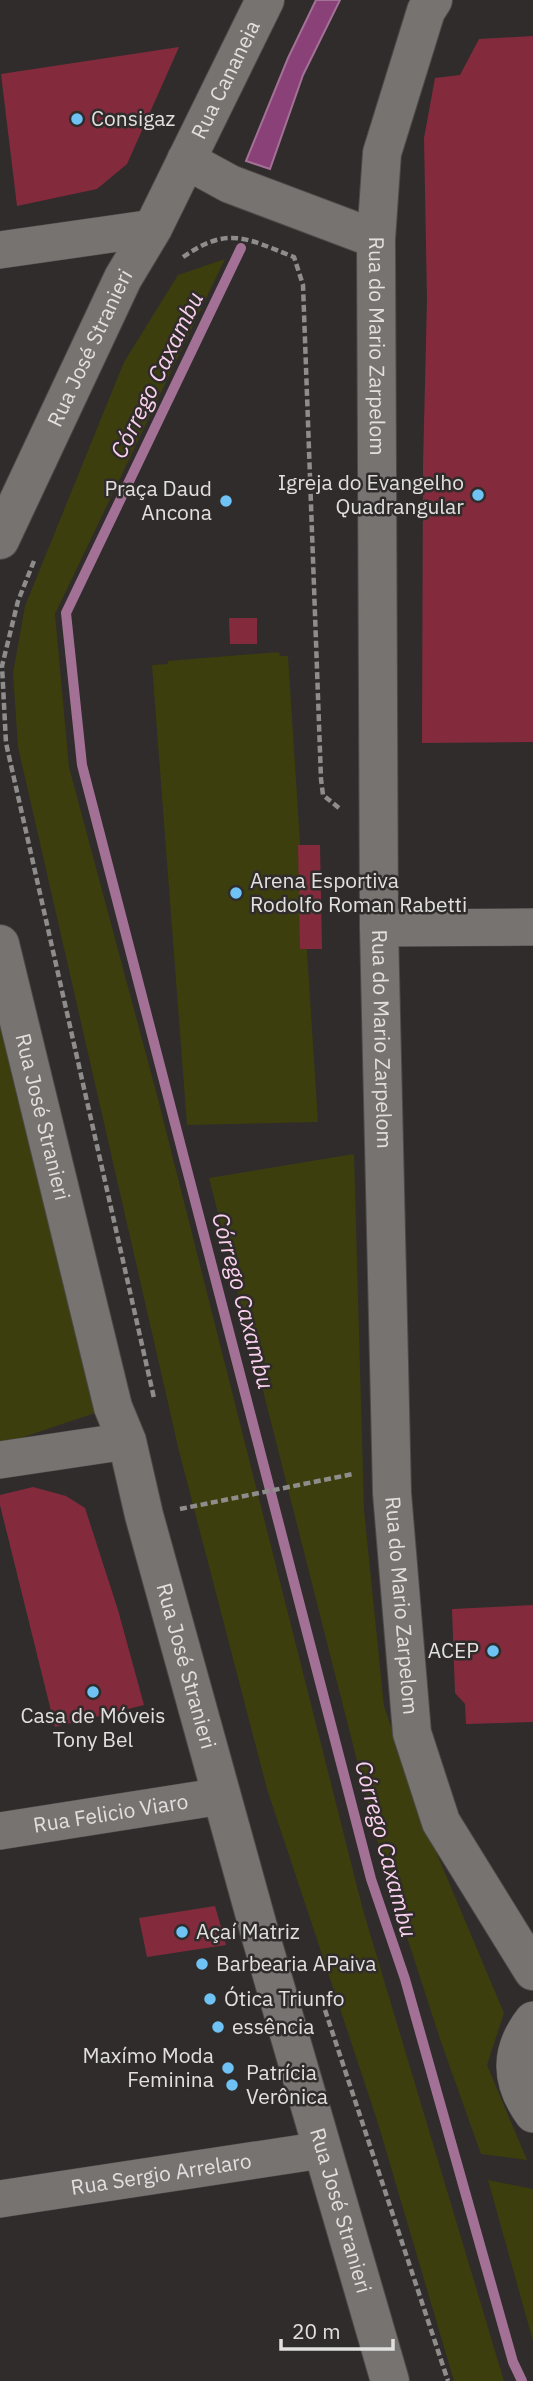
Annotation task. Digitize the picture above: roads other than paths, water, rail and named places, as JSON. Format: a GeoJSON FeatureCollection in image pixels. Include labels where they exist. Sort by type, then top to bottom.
{"type":"FeatureCollection","features":[{"type":"Feature","properties":{"kind":"street","name":"Rua Cananeia"},"geometry":{"type":"LineString","coordinates":[[186,160],[265,0]]}},
{"type":"Feature","properties":{"kind":"street","name":"Rua do Mario Zarpelom"},"geometry":{"type":"LineString","coordinates":[[433,0],[426,11],[382,153],[376,240],[379,928],[392,1467],[412,1733],[441,1822],[533,1970]]}},
{"type":"Feature","properties":{"kind":"street","name":"Rua José Stranieri"},"geometry":{"type":"LineString","coordinates":[[0,540],[123,278],[186,160]]}},
{"type":"Feature","properties":{"kind":"street"},"geometry":{"type":"LineString","coordinates":[[186,160],[230,184],[376,240]]}},
{"type":"Feature","properties":{"kind":"street"},"geometry":{"type":"LineString","coordinates":[[0,250],[152,228]]}},
{"type":"Feature","properties":{"kind":"street"},"geometry":{"type":"LineString","coordinates":[[379,928],[533,927]]}},
{"type":"Feature","properties":{"kind":"street","name":"Rua José Stranieri"},"geometry":{"type":"LineString","coordinates":[[0,944],[113,1407],[127,1441],[144,1516],[222,1796],[390,2381]]}},
{"type":"Feature","properties":{"kind":"street"},"geometry":{"type":"LineString","coordinates":[[0,1460],[127,1441]]}},
{"type":"Feature","properties":{"kind":"street","name":"Rua Felicio Viaro"},"geometry":{"type":"LineString","coordinates":[[0,1831],[222,1796]]}},
{"type":"Feature","properties":{"kind":"street"},"geometry":{"type":"LineString","coordinates":[[533,2020],[523,2033],[515,2054],[514,2075],[521,2096],[533,2114]]}},
{"type":"Feature","properties":{"kind":"street","name":"Rua Sergio Arrelaro"},"geometry":{"type":"LineString","coordinates":[[0,2199],[322,2150]]}},
{"type":"Feature","properties":{"kind":"waterway","name":"Córrego Caxambu"},"geometry":{"type":"LineString","coordinates":[[241,248],[66,613],[82,765],[371,1879],[405,1979],[513,2362],[522,2381]]}},
{"type":"Feature","properties":{"kind":"place","name":"Consigaz"},"geometry":{"type":"Point","coordinates":[77,119]}},
{"type":"Feature","properties":{"kind":"place","name":"Igreja do Evangelho Quadrangular"},"geometry":{"type":"Point","coordinates":[478,495]}},
{"type":"Feature","properties":{"kind":"place","name":"Praça Daud Ancona"},"geometry":{"type":"Point","coordinates":[226,501]}},
{"type":"Feature","properties":{"kind":"place","name":"Arena Esportiva Rodolfo Roman Rabetti"},"geometry":{"type":"Point","coordinates":[236,893]}},
{"type":"Feature","properties":{"kind":"place","name":"ACEP"},"geometry":{"type":"Point","coordinates":[493,1651]}},
{"type":"Feature","properties":{"kind":"place","name":"Casa de Móveis Tony Bel"},"geometry":{"type":"Point","coordinates":[93,1692]}},
{"type":"Feature","properties":{"kind":"place","name":"Açaí Matriz"},"geometry":{"type":"Point","coordinates":[182,1932]}},
{"type":"Feature","properties":{"kind":"place","name":"Barbearia APaiva"},"geometry":{"type":"Point","coordinates":[202,1964]}},
{"type":"Feature","properties":{"kind":"place","name":"Ótica Triunfo"},"geometry":{"type":"Point","coordinates":[210,1999]}},
{"type":"Feature","properties":{"kind":"place","name":"essência"},"geometry":{"type":"Point","coordinates":[218,2027]}},
{"type":"Feature","properties":{"kind":"place","name":"Maxímo Moda Feminina"},"geometry":{"type":"Point","coordinates":[228,2068]}},
{"type":"Feature","properties":{"kind":"place","name":"Patrícia Verônica"},"geometry":{"type":"Point","coordinates":[232,2085]}}]}
